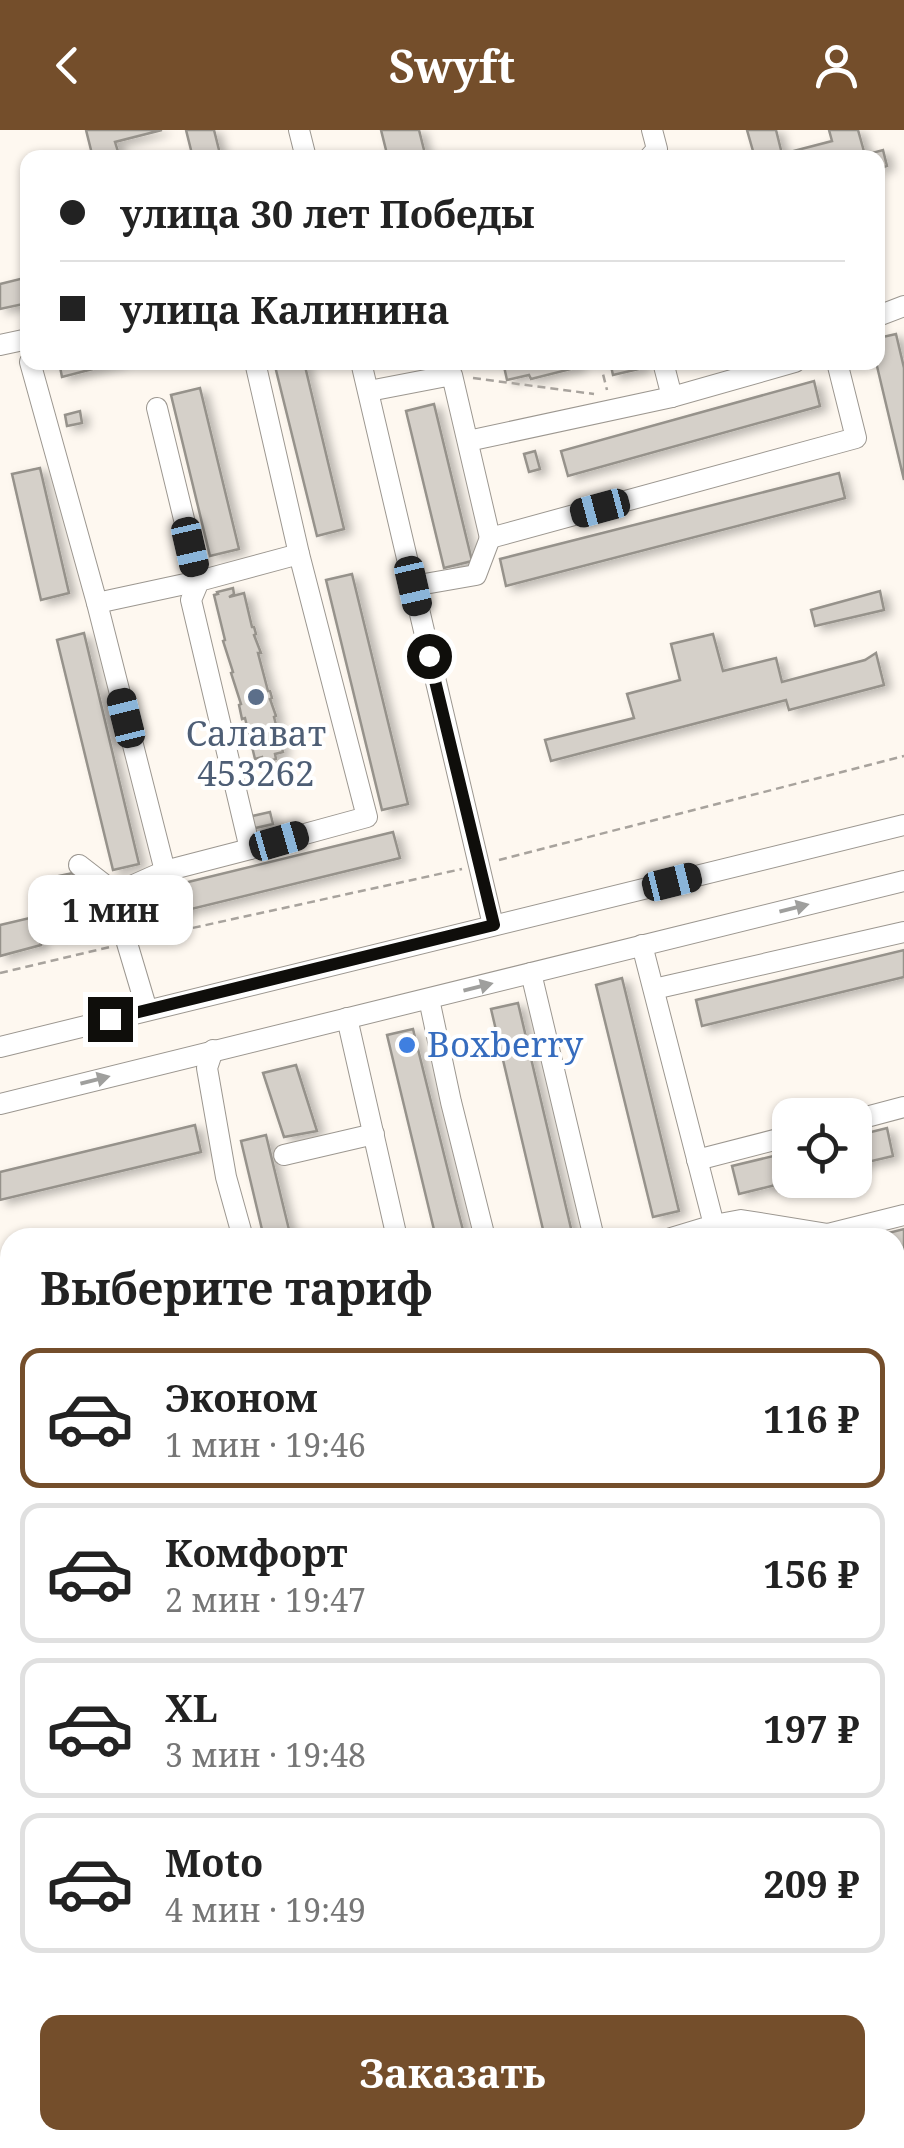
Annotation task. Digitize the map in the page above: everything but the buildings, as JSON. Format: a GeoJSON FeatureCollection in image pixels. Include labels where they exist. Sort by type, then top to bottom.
{"type":"FeatureCollection","features":[{"type":"Feature","properties":{"kind":"street"},"geometry":{"type":"LineString","coordinates":[[32,370],[165,871]]}},
{"type":"Feature","properties":{"kind":"street"},"geometry":{"type":"LineString","coordinates":[[147,1010],[118,892],[165,871],[367,817],[299,554],[257,370]]}},
{"type":"Feature","properties":{"kind":"street"},"geometry":{"type":"LineString","coordinates":[[363,370],[494,925]]}},
{"type":"Feature","properties":{"kind":"street"},"geometry":{"type":"LineString","coordinates":[[369,391],[455,370]]}},
{"type":"Feature","properties":{"kind":"street"},"geometry":{"type":"LineString","coordinates":[[413,586],[476,575],[490,538],[468,442],[459,370]]}},
{"type":"Feature","properties":{"kind":"street"},"geometry":{"type":"LineString","coordinates":[[665,370],[672,397]]}},
{"type":"Feature","properties":{"kind":"street"},"geometry":{"type":"LineString","coordinates":[[468,442],[672,397],[768,370]]}},
{"type":"Feature","properties":{"kind":"street"},"geometry":{"type":"LineString","coordinates":[[490,538],[856,438],[839,370]]}},
{"type":"Feature","properties":{"kind":"street"},"geometry":{"type":"LineString","coordinates":[[157,408],[198,581],[191,600],[250,849]]}},
{"type":"Feature","properties":{"kind":"street"},"geometry":{"type":"LineString","coordinates":[[97,603],[299,554]]}},
{"type":"Feature","properties":{"kind":"street"},"geometry":{"type":"LineString","coordinates":[[0,1047],[904,825]]}},
{"type":"Feature","properties":{"kind":"street"},"geometry":{"type":"LineString","coordinates":[[79,865],[119,896]]}},
{"type":"Feature","properties":{"kind":"street"},"geometry":{"type":"LineString","coordinates":[[0,1104],[904,881]]}},
{"type":"Feature","properties":{"kind":"street"},"geometry":{"type":"LineString","coordinates":[[654,989],[904,932]]}},
{"type":"Feature","properties":{"kind":"street"},"geometry":{"type":"LineString","coordinates":[[642,945],[714,1226]]}},
{"type":"Feature","properties":{"kind":"street"},"geometry":{"type":"LineString","coordinates":[[531,973],[592,1228]]}},
{"type":"Feature","properties":{"kind":"street"},"geometry":{"type":"LineString","coordinates":[[428,999],[482,1228]]}},
{"type":"Feature","properties":{"kind":"street"},"geometry":{"type":"LineString","coordinates":[[347,1018],[395,1228]]}},
{"type":"Feature","properties":{"kind":"street"},"geometry":{"type":"LineString","coordinates":[[213,1050],[206,1068],[226,1178],[240,1228]]}},
{"type":"Feature","properties":{"kind":"street"},"geometry":{"type":"LineString","coordinates":[[872,1115],[904,1107]]}},
{"type":"Feature","properties":{"kind":"street"},"geometry":{"type":"LineString","coordinates":[[284,1155],[374,1134]]}},
{"type":"Feature","properties":{"kind":"street"},"geometry":{"type":"LineString","coordinates":[[697,1160],[772,1141]]}},
{"type":"Feature","properties":{"kind":"street"},"geometry":{"type":"LineString","coordinates":[[851,1228],[904,1214]]}},
{"type":"Feature","properties":{"kind":"street"},"geometry":{"type":"LineString","coordinates":[[707,1228],[741,1220],[791,1228]]}},
{"type":"Feature","properties":{"kind":"path"},"geometry":{"type":"LineString","coordinates":[[465,370],[609,396],[602,370]]}},
{"type":"Feature","properties":{"kind":"path"},"geometry":{"type":"LineString","coordinates":[[0,974],[478,865],[904,756]]}},
{"type":"Feature","properties":{"kind":"place","name":"Салават 453262"},"geometry":{"type":"Point","coordinates":[256,697]}},
{"type":"Feature","properties":{"kind":"place","name":"Boxberry"},"geometry":{"type":"Point","coordinates":[407,1045]}},
{"type":"Feature","properties":{"kind":"route"},"geometry":{"type":"LineString","coordinates":[[110,1019],[494,925],[429,656]]}}]}
